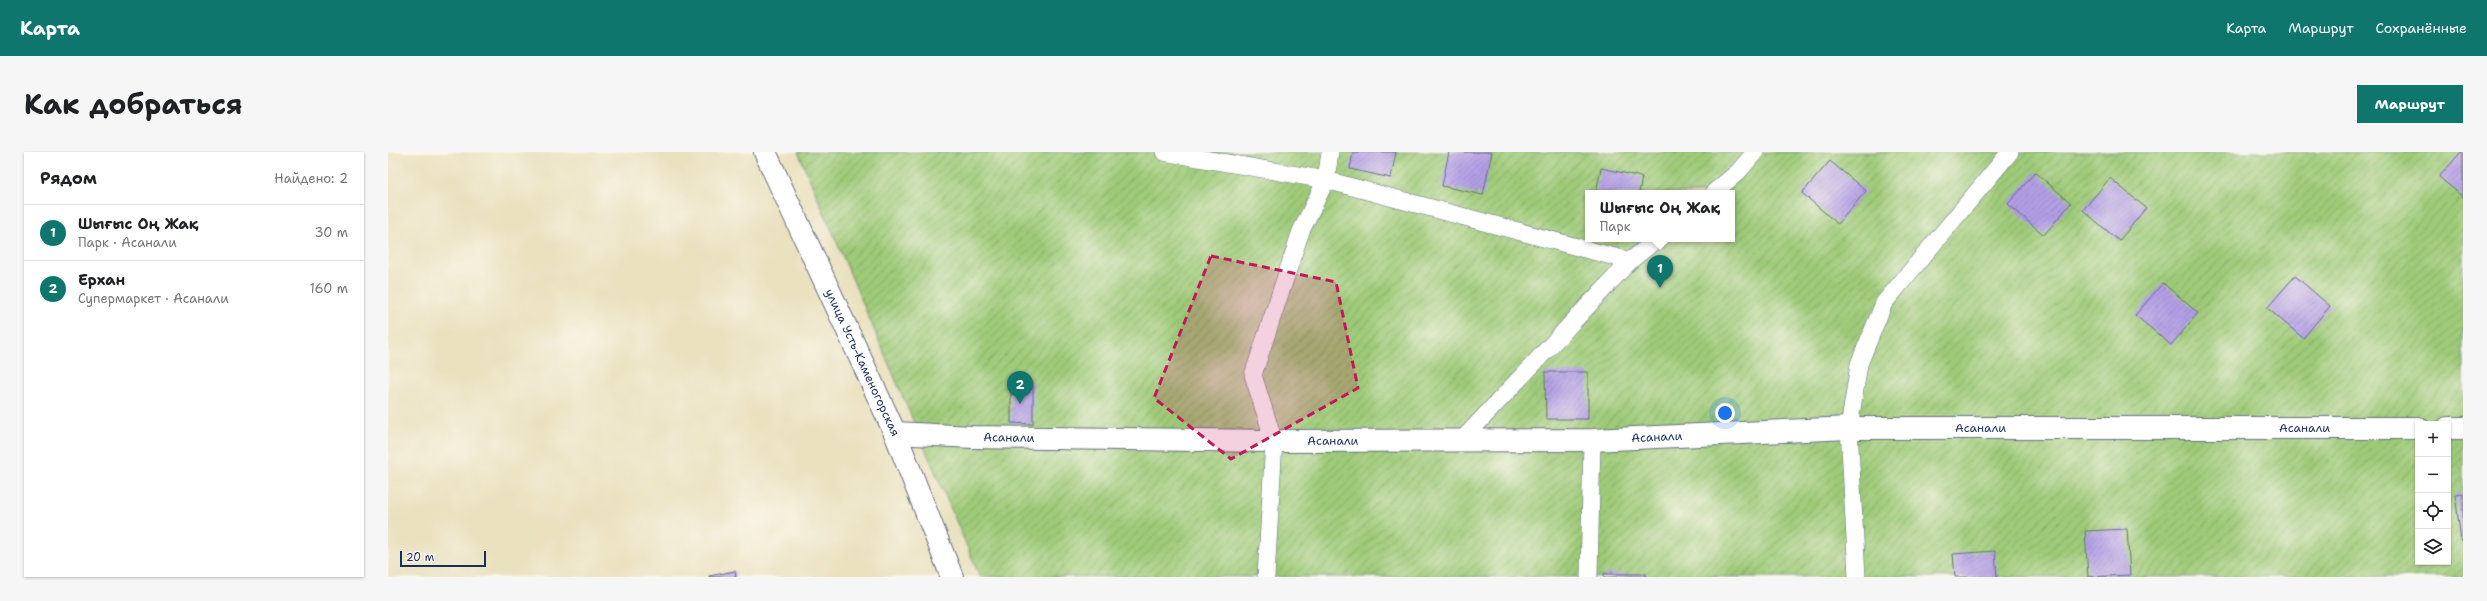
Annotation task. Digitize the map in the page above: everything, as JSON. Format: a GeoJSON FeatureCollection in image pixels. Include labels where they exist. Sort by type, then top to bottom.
{"type":"FeatureCollection","features":[{"type":"Feature","properties":{"kind":"street","name":"улица Усть-Каменогорская"},"geometry":{"type":"LineString","coordinates":[[765,152],[895,433],[952,577]]}},
{"type":"Feature","properties":{"kind":"street","name":"Асанали"},"geometry":{"type":"LineString","coordinates":[[895,433],[973,437],[1274,442],[1592,440],[1849,428],[2415,428]]}},
{"type":"Feature","properties":{"kind":"street"},"geometry":{"type":"LineString","coordinates":[[2451,428],[2463,428]]}},
{"type":"Feature","properties":{"kind":"lane"},"geometry":{"type":"LineString","coordinates":[[1164,152],[1326,180],[1630,261]]}},
{"type":"Feature","properties":{"kind":"lane"},"geometry":{"type":"LineString","coordinates":[[1266,577],[1274,442],[1253,375],[1301,231],[1326,180],[1330,152]]}},
{"type":"Feature","properties":{"kind":"lane"},"geometry":{"type":"LineString","coordinates":[[1717,190],[1738,172],[1755,152]]}},
{"type":"Feature","properties":{"kind":"lane"},"geometry":{"type":"LineString","coordinates":[[1857,577],[1849,428],[1859,364],[1884,303],[2010,152]]}},
{"type":"Feature","properties":{"kind":"lane"},"geometry":{"type":"LineString","coordinates":[[1461,441],[1630,261],[1653,242]]}},
{"type":"Feature","properties":{"kind":"lane"},"geometry":{"type":"LineString","coordinates":[[1589,577],[1592,440]]}},
{"type":"Feature","properties":{"kind":"highlighted area"},"geometry":{"type":"Polygon","coordinates":[[[1211,256],[1336,282],[1358,388],[1231,459],[1154,398],[1211,256]]]}},
{"type":"Feature","properties":{"kind":"green space"},"geometry":{"type":"Polygon","coordinates":[[[798,152],[2463,152],[2463,577],[980,577],[798,152]]]}},
{"type":"Feature","properties":{"kind":"building"},"geometry":{"type":"Polygon","coordinates":[[[1353,152],[1396,152],[1391,178],[1350,169],[1353,152]]]}},
{"type":"Feature","properties":{"kind":"building"},"geometry":{"type":"Polygon","coordinates":[[[1449,152],[1492,152],[1483,195],[1442,186],[1449,152]]]}},
{"type":"Feature","properties":{"kind":"building"},"geometry":{"type":"Polygon","coordinates":[[[2461,152],[2463,152],[2463,197],[2439,177],[2461,152]]]}},
{"type":"Feature","properties":{"kind":"building"},"geometry":{"type":"Polygon","coordinates":[[[1830,161],[1866,191],[1838,224],[1802,193],[1830,161]]]}},
{"type":"Feature","properties":{"kind":"building"},"geometry":{"type":"Polygon","coordinates":[[[1601,168],[1642,177],[1640,190],[1597,190],[1601,168]]]}},
{"type":"Feature","properties":{"kind":"building"},"geometry":{"type":"Polygon","coordinates":[[[2035,172],[2071,203],[2044,235],[2008,204],[2035,172]]]}},
{"type":"Feature","properties":{"kind":"building"},"geometry":{"type":"Polygon","coordinates":[[[2110,178],[2146,208],[2119,241],[2083,210],[2110,178]]]}},
{"type":"Feature","properties":{"kind":"building"},"geometry":{"type":"Polygon","coordinates":[[[2295,276],[2330,306],[2303,338],[2267,308],[2295,276]]]}},
{"type":"Feature","properties":{"kind":"building"},"geometry":{"type":"Polygon","coordinates":[[[2163,283],[2198,313],[2171,345],[2135,315],[2163,283]]]}},
{"type":"Feature","properties":{"kind":"building"},"geometry":{"type":"Polygon","coordinates":[[[1545,372],[1588,372],[1588,419],[1546,419],[1545,372]]]}},
{"type":"Feature","properties":{"kind":"building"},"geometry":{"type":"Polygon","coordinates":[[[1011,382],[1033,382],[1033,424],[1011,423],[1011,382]]]}},
{"type":"Feature","properties":{"kind":"building"},"geometry":{"type":"Polygon","coordinates":[[[2463,493],[2463,540],[2461,541],[2455,494],[2463,493]]]}},
{"type":"Feature","properties":{"kind":"building"},"geometry":{"type":"Polygon","coordinates":[[[2127,529],[2130,575],[2088,577],[2085,531],[2127,529]]]}},
{"type":"Feature","properties":{"kind":"building"},"geometry":{"type":"Polygon","coordinates":[[[1995,551],[1997,577],[1955,577],[1953,554],[1995,551]]]}},
{"type":"Feature","properties":{"kind":"building"},"geometry":{"type":"Polygon","coordinates":[[[735,571],[736,577],[709,577],[709,576],[735,571]]]}},
{"type":"Feature","properties":{"kind":"building"},"geometry":{"type":"Polygon","coordinates":[[[1604,574],[1646,574],[1646,577],[1604,577],[1604,574]]]}},
{"type":"Feature","properties":{"kind":"place","name":"Шығыс Оң Жақ"},"geometry":{"type":"Point","coordinates":[1660,288]}},
{"type":"Feature","properties":{"kind":"place","name":"Ерхан"},"geometry":{"type":"Point","coordinates":[1020,404]}}]}
